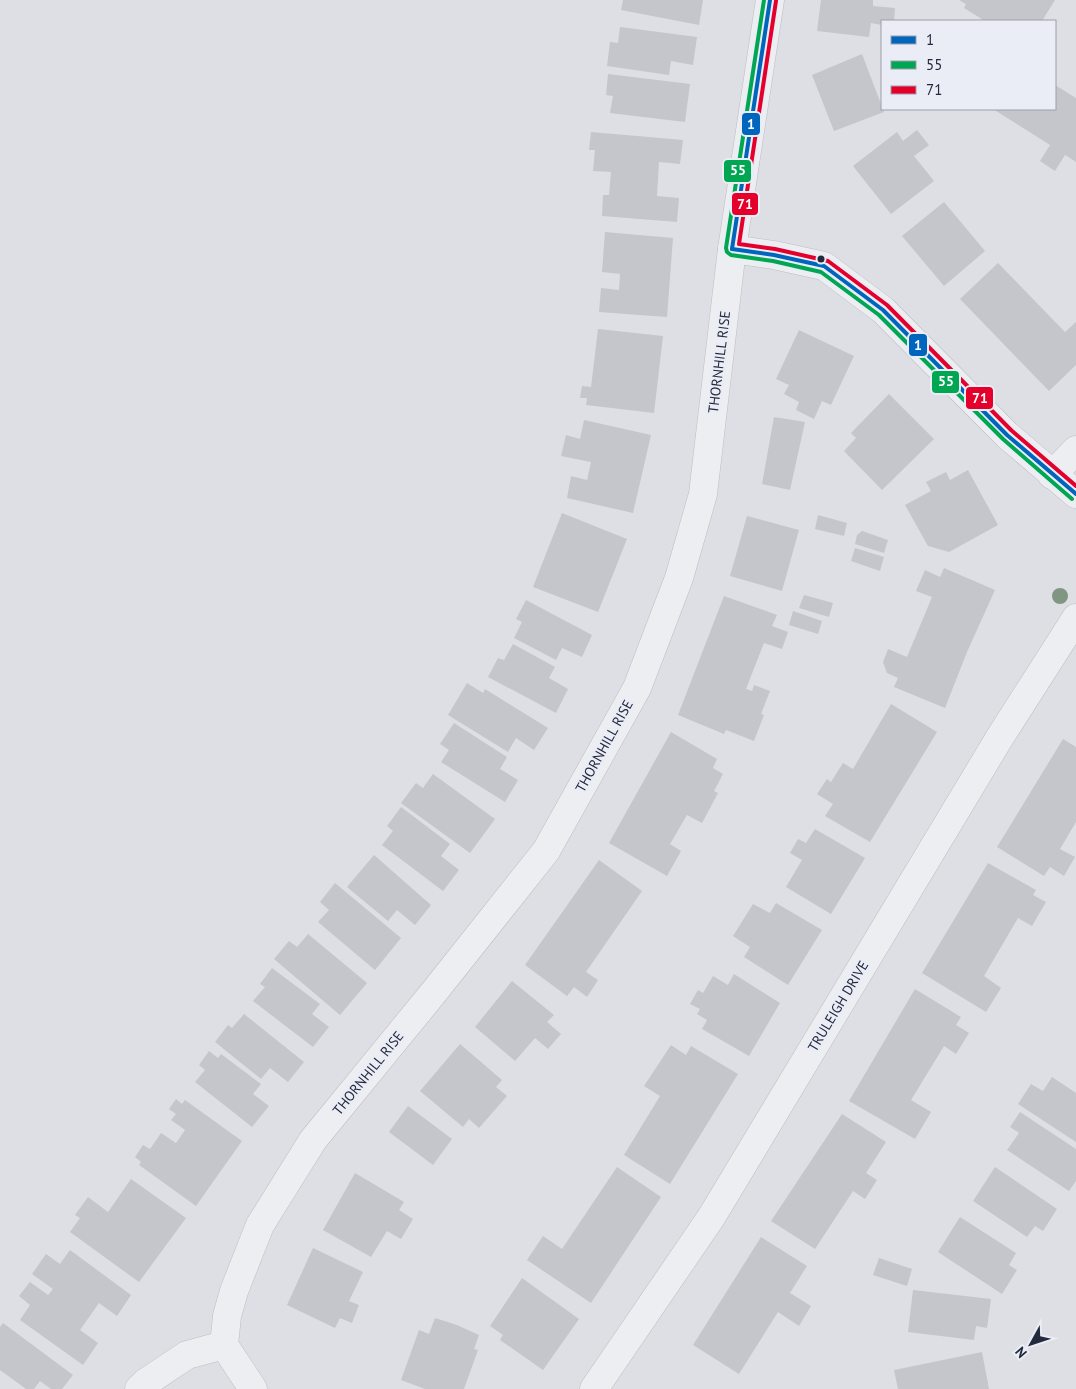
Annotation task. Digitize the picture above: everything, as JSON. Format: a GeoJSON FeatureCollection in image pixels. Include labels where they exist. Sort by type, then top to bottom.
{"type":"FeatureCollection","features":[{"type":"Feature","properties":{"kind":"street","name":"THORNHILL RISE"},"geometry":{"type":"LineString","coordinates":[[224,1345],[227,1316],[260,1225],[313,1140],[546,851],[637,688],[679,578],[703,494],[732,249],[770,0]]}},
{"type":"Feature","properties":{"kind":"street"},"geometry":{"type":"LineString","coordinates":[[732,249],[774,255],[824,266],[883,310],[1007,434],[1076,494]]}},
{"type":"Feature","properties":{"kind":"street"},"geometry":{"type":"LineString","coordinates":[[1052,475],[1076,450]]}},
{"type":"Feature","properties":{"kind":"street","name":"TRULEIGH DRIVE"},"geometry":{"type":"LineString","coordinates":[[594,1389],[712,1216],[1000,737],[1076,618]]}},
{"type":"Feature","properties":{"kind":"street"},"geometry":{"type":"LineString","coordinates":[[139,1389],[187,1355],[224,1345],[253,1389]]}},
{"type":"Feature","properties":{"kind":"building"},"geometry":{"type":"Polygon","coordinates":[[[623,0],[703,0],[699,25],[621,10],[623,0]]]}},
{"type":"Feature","properties":{"kind":"building"},"geometry":{"type":"Polygon","coordinates":[[[821,0],[873,0],[873,6],[895,8],[894,20],[881,20],[881,25],[871,23],[869,37],[817,31],[821,0]]]}},
{"type":"Feature","properties":{"kind":"building"},"geometry":{"type":"Polygon","coordinates":[[[959,0],[1055,0],[1043,20],[983,20],[964,8],[966,4],[959,0]]]}},
{"type":"Feature","properties":{"kind":"building"},"geometry":{"type":"Polygon","coordinates":[[[620,27],[697,37],[693,65],[671,61],[669,75],[607,66],[610,42],[618,43],[620,27]]]}},
{"type":"Feature","properties":{"kind":"building"},"geometry":{"type":"Polygon","coordinates":[[[862,54],[881,104],[881,110],[884,112],[834,131],[812,75],[862,54]]]}},
{"type":"Feature","properties":{"kind":"building"},"geometry":{"type":"Polygon","coordinates":[[[608,74],[690,84],[685,122],[610,113],[613,96],[606,95],[608,74]]]}},
{"type":"Feature","properties":{"kind":"building"},"geometry":{"type":"Polygon","coordinates":[[[1056,86],[1076,98],[1076,162],[1065,155],[1055,171],[1040,161],[1050,145],[995,110],[1056,110],[1056,86]]]}},
{"type":"Feature","properties":{"kind":"building"},"geometry":{"type":"Polygon","coordinates":[[[917,130],[929,145],[914,156],[934,181],[891,214],[853,166],[897,132],[903,141],[917,130]]]}},
{"type":"Feature","properties":{"kind":"building"},"geometry":{"type":"Polygon","coordinates":[[[591,132],[683,140],[680,164],[659,162],[657,196],[679,198],[677,222],[602,216],[603,195],[609,195],[611,172],[593,171],[595,150],[589,150],[591,132]]]}},
{"type":"Feature","properties":{"kind":"building"},"geometry":{"type":"Polygon","coordinates":[[[944,202],[985,251],[944,286],[902,236],[944,202]]]}},
{"type":"Feature","properties":{"kind":"building"},"geometry":{"type":"Polygon","coordinates":[[[605,232],[673,238],[667,317],[599,312],[601,288],[619,290],[620,274],[602,272],[605,232]]]}},
{"type":"Feature","properties":{"kind":"building"},"geometry":{"type":"Polygon","coordinates":[[[998,263],[1065,332],[1076,322],[1076,365],[1049,391],[960,299],[998,263]]]}},
{"type":"Feature","properties":{"kind":"building"},"geometry":{"type":"Polygon","coordinates":[[[598,329],[663,336],[654,413],[586,405],[587,398],[580,398],[582,386],[591,387],[598,329]]]}},
{"type":"Feature","properties":{"kind":"building"},"geometry":{"type":"Polygon","coordinates":[[[799,330],[854,356],[831,405],[822,401],[814,419],[796,410],[799,402],[784,394],[789,385],[776,379],[799,330]]]}},
{"type":"Feature","properties":{"kind":"building"},"geometry":{"type":"Polygon","coordinates":[[[889,394],[934,439],[882,490],[844,451],[856,438],[851,433],[889,394]]]}},
{"type":"Feature","properties":{"kind":"building"},"geometry":{"type":"Polygon","coordinates":[[[774,417],[805,422],[790,490],[762,484],[774,417]]]}},
{"type":"Feature","properties":{"kind":"building"},"geometry":{"type":"Polygon","coordinates":[[[584,420],[651,435],[633,513],[567,498],[571,476],[587,480],[591,462],[561,456],[566,435],[580,439],[584,420]]]}},
{"type":"Feature","properties":{"kind":"building"},"geometry":{"type":"Polygon","coordinates":[[[968,470],[998,525],[949,552],[928,546],[905,505],[931,491],[926,482],[946,472],[950,480],[968,470]]]}},
{"type":"Feature","properties":{"kind":"building"},"geometry":{"type":"Polygon","coordinates":[[[562,513],[627,539],[598,612],[533,587],[562,513]]]}},
{"type":"Feature","properties":{"kind":"building"},"geometry":{"type":"Polygon","coordinates":[[[818,515],[847,523],[844,536],[815,529],[818,515]]]}},
{"type":"Feature","properties":{"kind":"building"},"geometry":{"type":"Polygon","coordinates":[[[747,516],[799,530],[782,591],[730,576],[747,516]]]}},
{"type":"Feature","properties":{"kind":"building"},"geometry":{"type":"Polygon","coordinates":[[[862,531],[888,540],[884,553],[855,544],[857,535],[862,531]]]}},
{"type":"Feature","properties":{"kind":"building"},"geometry":{"type":"Polygon","coordinates":[[[855,548],[884,557],[880,571],[851,561],[855,548]]]}},
{"type":"Feature","properties":{"kind":"building"},"geometry":{"type":"Polygon","coordinates":[[[944,568],[995,590],[967,652],[945,708],[894,687],[898,678],[887,673],[883,662],[888,649],[907,657],[932,597],[916,591],[925,570],[940,577],[944,568]]]}},
{"type":"Feature","properties":{"kind":"building"},"geometry":{"type":"Polygon","coordinates":[[[804,595],[833,603],[829,617],[799,608],[804,595]]]}},
{"type":"Feature","properties":{"kind":"building"},"geometry":{"type":"Polygon","coordinates":[[[724,596],[777,615],[772,626],[788,632],[782,649],[764,643],[746,689],[752,691],[754,685],[770,691],[761,714],[764,715],[754,741],[726,730],[724,734],[678,715],[724,596]]]}},
{"type":"Feature","properties":{"kind":"building"},"geometry":{"type":"Polygon","coordinates":[[[526,600],[592,635],[582,657],[562,648],[556,660],[514,638],[522,622],[516,619],[526,600]]]}},
{"type":"Feature","properties":{"kind":"building"},"geometry":{"type":"Polygon","coordinates":[[[793,611],[822,621],[818,634],[789,625],[793,611]]]}},
{"type":"Feature","properties":{"kind":"building"},"geometry":{"type":"Polygon","coordinates":[[[513,644],[555,667],[549,678],[568,689],[556,713],[488,677],[498,658],[504,660],[513,644]]]}},
{"type":"Feature","properties":{"kind":"building"},"geometry":{"type":"Polygon","coordinates":[[[467,683],[483,693],[485,689],[548,728],[534,750],[516,738],[508,752],[448,715],[467,683]]]}},
{"type":"Feature","properties":{"kind":"building"},"geometry":{"type":"Polygon","coordinates":[[[891,704],[937,732],[870,842],[825,816],[833,804],[817,794],[827,779],[831,782],[843,763],[853,769],[891,704]]]}},
{"type":"Feature","properties":{"kind":"building"},"geometry":{"type":"Polygon","coordinates":[[[454,723],[507,757],[500,769],[518,780],[505,802],[441,762],[449,750],[440,744],[454,723]]]}},
{"type":"Feature","properties":{"kind":"building"},"geometry":{"type":"Polygon","coordinates":[[[671,732],[717,759],[713,768],[723,774],[714,791],[718,793],[702,823],[687,815],[670,844],[681,851],[667,876],[609,843],[671,732]]]}},
{"type":"Feature","properties":{"kind":"building"},"geometry":{"type":"Polygon","coordinates":[[[1063,739],[1076,747],[1076,822],[1060,849],[1075,857],[1064,876],[1050,867],[1044,876],[997,847],[1063,739]]]}},
{"type":"Feature","properties":{"kind":"building"},"geometry":{"type":"Polygon","coordinates":[[[433,774],[495,819],[470,853],[401,803],[416,783],[423,788],[433,774]]]}},
{"type":"Feature","properties":{"kind":"building"},"geometry":{"type":"Polygon","coordinates":[[[401,807],[450,844],[441,856],[459,870],[443,891],[382,845],[393,831],[387,826],[401,807]]]}},
{"type":"Feature","properties":{"kind":"building"},"geometry":{"type":"Polygon","coordinates":[[[815,829],[865,858],[831,914],[786,887],[802,860],[790,853],[798,839],[806,843],[815,829]]]}},
{"type":"Feature","properties":{"kind":"building"},"geometry":{"type":"Polygon","coordinates":[[[374,855],[431,905],[415,925],[397,910],[388,921],[347,887],[374,855]]]}},
{"type":"Feature","properties":{"kind":"building"},"geometry":{"type":"Polygon","coordinates":[[[599,860],[642,891],[586,972],[598,980],[587,997],[574,987],[567,996],[525,965],[599,860]]]}},
{"type":"Feature","properties":{"kind":"building"},"geometry":{"type":"Polygon","coordinates":[[[988,863],[1036,890],[1033,895],[1046,902],[1032,926],[1018,918],[984,976],[1001,988],[986,1012],[922,973],[988,863]]]}},
{"type":"Feature","properties":{"kind":"building"},"geometry":{"type":"Polygon","coordinates":[[[335,883],[401,938],[375,970],[318,922],[329,910],[320,902],[335,883]]]}},
{"type":"Feature","properties":{"kind":"building"},"geometry":{"type":"Polygon","coordinates":[[[776,903],[822,930],[788,985],[744,957],[750,947],[733,936],[753,904],[770,913],[776,903]]]}},
{"type":"Feature","properties":{"kind":"building"},"geometry":{"type":"Polygon","coordinates":[[[308,934],[367,983],[340,1015],[274,959],[289,941],[297,947],[308,934]]]}},
{"type":"Feature","properties":{"kind":"building"},"geometry":{"type":"Polygon","coordinates":[[[272,968],[320,1004],[312,1014],[329,1027],[313,1047],[253,1001],[265,987],[260,984],[272,968]]]}},
{"type":"Feature","properties":{"kind":"building"},"geometry":{"type":"Polygon","coordinates":[[[734,974],[780,1003],[749,1056],[702,1029],[707,1020],[697,1014],[700,1009],[690,1004],[698,990],[703,993],[713,976],[728,985],[734,974]]]}},
{"type":"Feature","properties":{"kind":"building"},"geometry":{"type":"Polygon","coordinates":[[[512,981],[554,1015],[547,1022],[561,1034],[548,1049],[535,1038],[515,1061],[475,1027],[512,981]]]}},
{"type":"Feature","properties":{"kind":"building"},"geometry":{"type":"Polygon","coordinates":[[[915,989],[961,1017],[956,1025],[969,1033],[956,1054],[944,1046],[911,1100],[931,1112],[915,1139],[849,1101],[915,989]]]}},
{"type":"Feature","properties":{"kind":"building"},"geometry":{"type":"Polygon","coordinates":[[[244,1014],[304,1062],[288,1082],[270,1068],[261,1079],[215,1042],[228,1025],[232,1028],[244,1014]]]}},
{"type":"Feature","properties":{"kind":"building"},"geometry":{"type":"Polygon","coordinates":[[[460,1044],[502,1080],[496,1087],[507,1096],[479,1128],[469,1119],[463,1127],[420,1091],[460,1044]]]}},
{"type":"Feature","properties":{"kind":"building"},"geometry":{"type":"Polygon","coordinates":[[[671,1045],[686,1055],[691,1046],[738,1074],[670,1184],[624,1155],[660,1096],[644,1086],[671,1045]]]}},
{"type":"Feature","properties":{"kind":"building"},"geometry":{"type":"Polygon","coordinates":[[[209,1051],[218,1058],[221,1054],[261,1084],[253,1094],[269,1106],[252,1127],[195,1082],[205,1070],[199,1065],[209,1051]]]}},
{"type":"Feature","properties":{"kind":"building"},"geometry":{"type":"Polygon","coordinates":[[[1052,1077],[1076,1093],[1076,1142],[1018,1104],[1031,1084],[1043,1091],[1052,1077]]]}},
{"type":"Feature","properties":{"kind":"building"},"geometry":{"type":"Polygon","coordinates":[[[176,1099],[182,1104],[185,1100],[242,1141],[196,1206],[139,1165],[141,1162],[135,1157],[143,1145],[150,1149],[161,1133],[176,1143],[185,1130],[171,1120],[176,1114],[169,1109],[176,1099]]]}},
{"type":"Feature","properties":{"kind":"building"},"geometry":{"type":"Polygon","coordinates":[[[408,1106],[452,1139],[433,1165],[389,1132],[408,1106]]]}},
{"type":"Feature","properties":{"kind":"building"},"geometry":{"type":"Polygon","coordinates":[[[1020,1112],[1076,1149],[1076,1181],[1069,1191],[1007,1150],[1019,1133],[1010,1127],[1020,1112]]]}},
{"type":"Feature","properties":{"kind":"building"},"geometry":{"type":"Polygon","coordinates":[[[842,1114],[886,1142],[866,1173],[877,1180],[865,1199],[853,1191],[815,1249],[771,1221],[842,1114]]]}},
{"type":"Feature","properties":{"kind":"building"},"geometry":{"type":"Polygon","coordinates":[[[617,1167],[661,1197],[591,1303],[527,1260],[543,1236],[562,1249],[617,1167]]]}},
{"type":"Feature","properties":{"kind":"building"},"geometry":{"type":"Polygon","coordinates":[[[995,1167],[1057,1209],[1043,1231],[1035,1226],[1027,1237],[973,1201],[995,1167]]]}},
{"type":"Feature","properties":{"kind":"building"},"geometry":{"type":"Polygon","coordinates":[[[355,1173],[404,1202],[399,1210],[413,1219],[401,1239],[387,1231],[371,1257],[323,1230],[355,1173]]]}},
{"type":"Feature","properties":{"kind":"building"},"geometry":{"type":"Polygon","coordinates":[[[131,1179],[186,1218],[139,1282],[70,1232],[80,1218],[75,1215],[88,1197],[108,1212],[131,1179]]]}},
{"type":"Feature","properties":{"kind":"building"},"geometry":{"type":"Polygon","coordinates":[[[960,1217],[1016,1253],[1009,1265],[1017,1270],[1002,1294],[938,1252],[960,1217]]]}},
{"type":"Feature","properties":{"kind":"building"},"geometry":{"type":"Polygon","coordinates":[[[761,1237],[807,1266],[790,1293],[811,1306],[799,1326],[778,1312],[739,1374],[693,1345],[761,1237]]]}},
{"type":"Feature","properties":{"kind":"building"},"geometry":{"type":"Polygon","coordinates":[[[313,1248],[363,1272],[349,1301],[359,1305],[352,1323],[340,1318],[335,1328],[287,1305],[313,1248]]]}},
{"type":"Feature","properties":{"kind":"building"},"geometry":{"type":"Polygon","coordinates":[[[70,1250],[131,1295],[117,1316],[99,1303],[80,1330],[98,1343],[83,1365],[20,1320],[30,1305],[19,1296],[30,1282],[48,1295],[53,1289],[32,1274],[46,1254],[60,1264],[70,1250]]]}},
{"type":"Feature","properties":{"kind":"building"},"geometry":{"type":"Polygon","coordinates":[[[879,1258],[912,1269],[907,1286],[873,1275],[879,1258]]]}},
{"type":"Feature","properties":{"kind":"building"},"geometry":{"type":"Polygon","coordinates":[[[522,1278],[579,1319],[543,1370],[500,1340],[503,1335],[490,1326],[522,1278]]]}},
{"type":"Feature","properties":{"kind":"building"},"geometry":{"type":"Polygon","coordinates":[[[913,1290],[991,1299],[987,1328],[976,1326],[974,1340],[908,1332],[913,1290]]]}},
{"type":"Feature","properties":{"kind":"building"},"geometry":{"type":"Polygon","coordinates":[[[435,1318],[479,1335],[474,1349],[478,1350],[464,1389],[425,1389],[401,1380],[419,1330],[429,1334],[435,1318]]]}},
{"type":"Feature","properties":{"kind":"building"},"geometry":{"type":"Polygon","coordinates":[[[3,1323],[73,1375],[62,1389],[51,1389],[40,1381],[34,1389],[26,1389],[0,1370],[0,1327],[3,1323]]]}},
{"type":"Feature","properties":{"kind":"building"},"geometry":{"type":"Polygon","coordinates":[[[982,1352],[989,1389],[898,1389],[894,1370],[982,1352]]]}},
{"type":"Feature","properties":{"kind":"transit line","name":"55"},"geometry":{"type":"LineString","coordinates":[[764,0],[726,248],[727,252],[731,255],[773,261],[821,272],[879,315],[1003,439],[1072,499]]}},
{"type":"Feature","properties":{"kind":"transit line","name":"1"},"geometry":{"type":"LineString","coordinates":[[732,249],[770,0]]}},
{"type":"Feature","properties":{"kind":"transit line","name":"71"},"geometry":{"type":"LineString","coordinates":[[776,1],[739,244],[775,249],[828,261],[887,305],[1011,430],[1076,486]]}},
{"type":"Feature","properties":{"kind":"transit line","name":"1"},"geometry":{"type":"LineString","coordinates":[[732,249],[774,255],[824,266],[883,310],[1007,435],[1076,494]]}}]}
